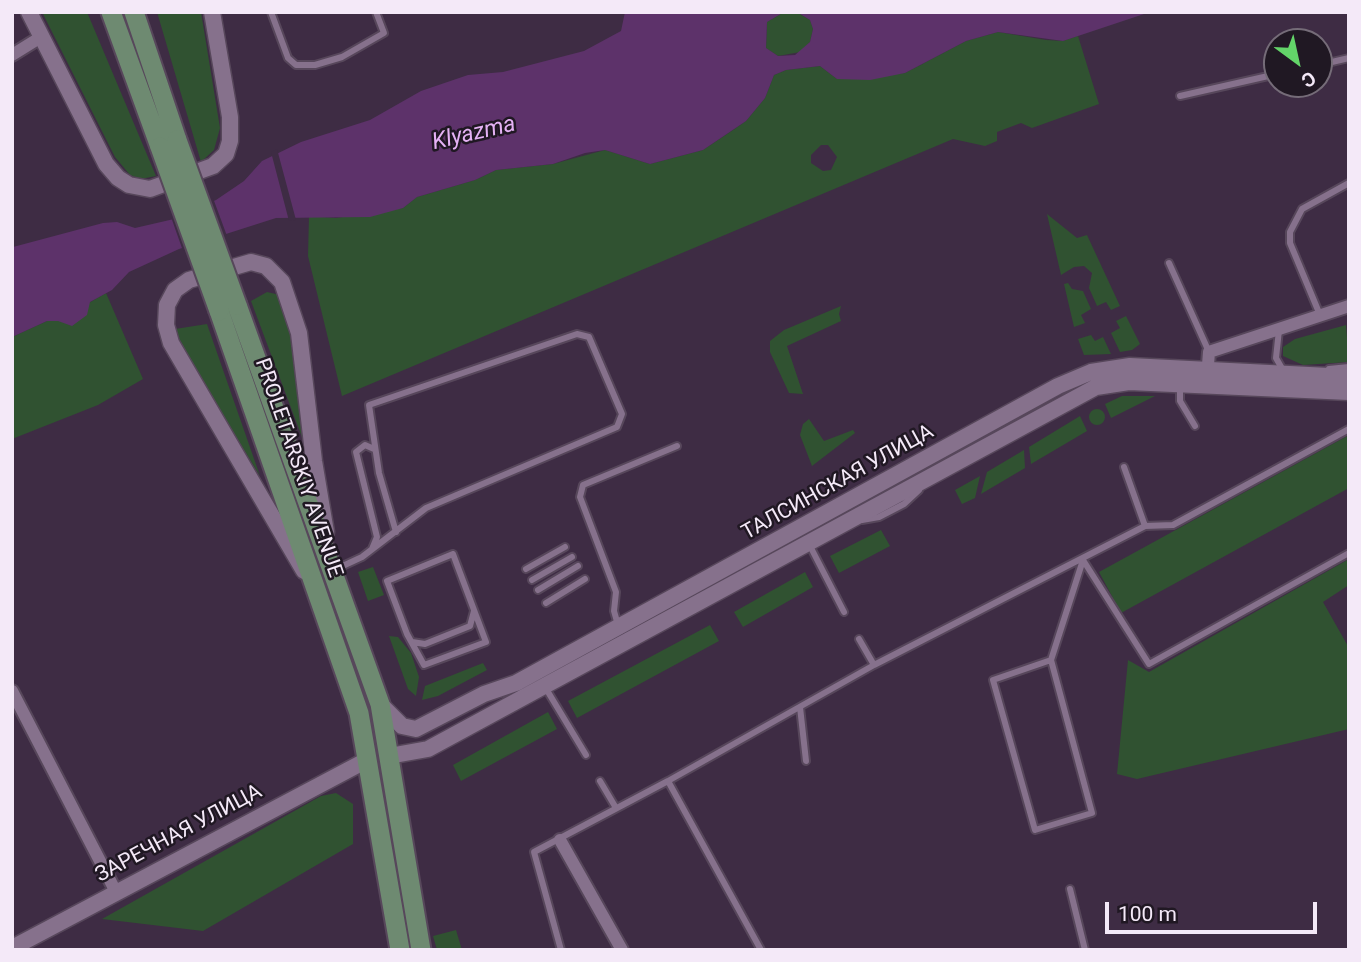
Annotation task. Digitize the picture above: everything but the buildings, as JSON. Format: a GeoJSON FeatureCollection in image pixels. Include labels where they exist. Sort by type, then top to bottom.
{"type":"FeatureCollection","features":[{"type":"Feature","properties":{"kind":"main road"},"geometry":{"type":"LineString","coordinates":[[103,12],[156,110]]}},
{"type":"Feature","properties":{"kind":"main road","name":"PROLETARSKIY AVENUE"},"geometry":{"type":"LineString","coordinates":[[111,12],[156,110],[228,308],[359,713],[400,950]]}},
{"type":"Feature","properties":{"kind":"main road","name":"PROLETARSKIY AVENUE"},"geometry":{"type":"LineString","coordinates":[[134,12],[156,110]]}},
{"type":"Feature","properties":{"kind":"main road"},"geometry":{"type":"LineString","coordinates":[[142,12],[156,110]]}},
{"type":"Feature","properties":{"kind":"main road"},"geometry":{"type":"LineString","coordinates":[[31,14],[106,164],[129,185],[150,189],[213,166],[226,153],[230,141],[230,117],[212,12]]}},
{"type":"Feature","properties":{"kind":"main road"},"geometry":{"type":"LineString","coordinates":[[319,593],[171,343],[166,325],[167,305],[175,290],[189,280],[251,262],[266,266],[282,282],[299,333],[318,491],[335,575]]}},
{"type":"Feature","properties":{"kind":"main road","name":"PROLETARSKIY AVENUE"},"geometry":{"type":"LineString","coordinates":[[228,308],[335,575],[380,704],[421,950]]}},
{"type":"Feature","properties":{"kind":"main road","name":"ТАЛСИНСКАЯ УЛИЦА"},"geometry":{"type":"LineString","coordinates":[[389,756],[428,749],[544,686],[1058,386],[1091,372],[1130,366],[1349,392]]}},
{"type":"Feature","properties":{"kind":"main road","name":"ТАЛСИНСКАЯ УЛИЦА"},"geometry":{"type":"LineString","coordinates":[[380,704],[396,721],[416,729],[484,694],[516,683],[673,598],[803,536],[843,523],[1096,387],[1129,382],[1180,384],[1207,377],[1287,374],[1349,377]]}},
{"type":"Feature","properties":{"kind":"main road"},"geometry":{"type":"LineString","coordinates":[[367,760],[389,756]]}},
{"type":"Feature","properties":{"kind":"main road","name":"ЗАРЕЧНАЯ УЛИЦА"},"geometry":{"type":"LineString","coordinates":[[12,948],[367,760]]}},
{"type":"Feature","properties":{"kind":"street"},"geometry":{"type":"LineString","coordinates":[[12,55],[41,37]]}},
{"type":"Feature","properties":{"kind":"street"},"geometry":{"type":"LineString","coordinates":[[1207,377],[1209,352],[1349,306]]}},
{"type":"Feature","properties":{"kind":"street"},"geometry":{"type":"LineString","coordinates":[[12,691],[116,892]]}},
{"type":"Feature","properties":{"kind":"street"},"geometry":{"type":"LineString","coordinates":[[12,722],[26,716]]}},
{"type":"Feature","properties":{"kind":"street"},"geometry":{"type":"LineString","coordinates":[[560,840],[622,950]]}},
{"type":"Feature","properties":{"kind":"lane"},"geometry":{"type":"LineString","coordinates":[[271,12],[288,58],[296,65],[315,65],[342,57],[384,33],[376,12]]}},
{"type":"Feature","properties":{"kind":"lane"},"geometry":{"type":"LineString","coordinates":[[1180,96],[1263,77]]}},
{"type":"Feature","properties":{"kind":"lane"},"geometry":{"type":"LineString","coordinates":[[1320,315],[1290,243],[1290,232],[1302,209],[1349,183]]}},
{"type":"Feature","properties":{"kind":"lane"},"geometry":{"type":"LineString","coordinates":[[1168,263],[1209,352]]}},
{"type":"Feature","properties":{"kind":"lane"},"geometry":{"type":"LineString","coordinates":[[1280,328],[1276,358],[1287,374],[1349,367]]}},
{"type":"Feature","properties":{"kind":"lane"},"geometry":{"type":"LineString","coordinates":[[335,575],[372,550],[396,532],[426,508],[611,431],[620,423],[622,414],[592,342],[587,336],[577,334],[369,405],[375,451],[396,532]]}},
{"type":"Feature","properties":{"kind":"lane"},"geometry":{"type":"LineString","coordinates":[[1180,384],[1180,401],[1195,426]]}},
{"type":"Feature","properties":{"kind":"lane"},"geometry":{"type":"LineString","coordinates":[[561,950],[534,852],[668,782],[874,665],[1145,526],[1172,525],[1349,429]]}},
{"type":"Feature","properties":{"kind":"lane"},"geometry":{"type":"LineString","coordinates":[[372,550],[377,537],[356,452],[365,445],[375,451]]}},
{"type":"Feature","properties":{"kind":"lane"},"geometry":{"type":"LineString","coordinates":[[619,627],[614,611],[616,592],[580,497],[583,485],[677,446]]}},
{"type":"Feature","properties":{"kind":"lane"},"geometry":{"type":"LineString","coordinates":[[1124,467],[1145,526]]}},
{"type":"Feature","properties":{"kind":"lane"},"geometry":{"type":"LineString","coordinates":[[803,536],[844,612]]}},
{"type":"Feature","properties":{"kind":"lane"},"geometry":{"type":"LineString","coordinates":[[526,569],[565,547]]}},
{"type":"Feature","properties":{"kind":"lane"},"geometry":{"type":"LineString","coordinates":[[1083,560],[1149,664],[1349,553]]}},
{"type":"Feature","properties":{"kind":"lane"},"geometry":{"type":"LineString","coordinates":[[453,554],[474,611],[486,642],[424,665],[387,581],[453,554]]}},
{"type":"Feature","properties":{"kind":"lane"},"geometry":{"type":"LineString","coordinates":[[532,580],[572,557]]}},
{"type":"Feature","properties":{"kind":"lane"},"geometry":{"type":"LineString","coordinates":[[1051,660],[993,680],[1035,830],[1092,813],[1051,660],[1083,560]]}},
{"type":"Feature","properties":{"kind":"lane"},"geometry":{"type":"LineString","coordinates":[[538,590],[578,566]]}},
{"type":"Feature","properties":{"kind":"lane"},"geometry":{"type":"LineString","coordinates":[[546,603],[585,579]]}},
{"type":"Feature","properties":{"kind":"lane"},"geometry":{"type":"LineString","coordinates":[[412,642],[425,644],[470,626],[474,611]]}},
{"type":"Feature","properties":{"kind":"lane"},"geometry":{"type":"LineString","coordinates":[[859,639],[874,665]]}},
{"type":"Feature","properties":{"kind":"lane"},"geometry":{"type":"LineString","coordinates":[[544,686],[586,755]]}},
{"type":"Feature","properties":{"kind":"lane"},"geometry":{"type":"LineString","coordinates":[[800,706],[806,761]]}},
{"type":"Feature","properties":{"kind":"lane"},"geometry":{"type":"LineString","coordinates":[[600,781],[616,808]]}},
{"type":"Feature","properties":{"kind":"lane"},"geometry":{"type":"LineString","coordinates":[[668,782],[761,950]]}},
{"type":"Feature","properties":{"kind":"lane"},"geometry":{"type":"LineString","coordinates":[[1070,889],[1085,950]]}},
{"type":"Feature","properties":{"kind":"green space"},"geometry":{"type":"Polygon","coordinates":[[[42,12],[87,12],[156,176],[141,179],[130,175],[115,157],[42,12]]]}},
{"type":"Feature","properties":{"kind":"green space"},"geometry":{"type":"Polygon","coordinates":[[[157,12],[201,12],[220,128],[214,150],[201,162],[157,12]]]}},
{"type":"Feature","properties":{"kind":"green space"},"geometry":{"type":"Polygon","coordinates":[[[784,12],[797,12],[810,20],[813,29],[810,42],[800,52],[778,56],[766,48],[767,22],[784,12]]]}},
{"type":"Feature","properties":{"kind":"green space"},"geometry":{"type":"Polygon","coordinates":[[[998,32],[1063,41],[1078,36],[1099,104],[1032,128],[1021,123],[997,132],[997,141],[985,146],[953,139],[342,396],[308,256],[309,216],[336,218],[403,208],[417,197],[475,180],[496,170],[553,164],[605,150],[650,164],[703,150],[746,121],[765,98],[774,75],[786,70],[820,66],[837,79],[905,73],[966,41],[998,32]],[[821,145],[811,155],[811,163],[823,171],[831,170],[837,157],[828,145],[821,145]]]}},
{"type":"Feature","properties":{"kind":"green space"},"geometry":{"type":"Polygon","coordinates":[[[1047,214],[1077,238],[1087,235],[1120,306],[1111,310],[1106,302],[1097,306],[1089,288],[1092,273],[1084,266],[1074,267],[1061,275],[1047,214]]]}},
{"type":"Feature","properties":{"kind":"green space"},"geometry":{"type":"Polygon","coordinates":[[[1068,283],[1072,289],[1083,291],[1091,309],[1081,315],[1085,323],[1074,327],[1064,284],[1068,283]]]}},
{"type":"Feature","properties":{"kind":"green space"},"geometry":{"type":"Polygon","coordinates":[[[267,292],[280,295],[289,326],[303,440],[251,301],[267,292]]]}},
{"type":"Feature","properties":{"kind":"green space"},"geometry":{"type":"Polygon","coordinates":[[[106,293],[143,379],[98,405],[12,439],[12,337],[47,321],[58,321],[106,293]]]}},
{"type":"Feature","properties":{"kind":"green space"},"geometry":{"type":"Polygon","coordinates":[[[841,306],[841,321],[787,346],[803,394],[789,393],[770,352],[770,341],[784,330],[841,306]]]}},
{"type":"Feature","properties":{"kind":"green space"},"geometry":{"type":"Polygon","coordinates":[[[1126,316],[1140,344],[1132,350],[1120,352],[1111,333],[1120,328],[1116,321],[1126,316]]]}},
{"type":"Feature","properties":{"kind":"green space"},"geometry":{"type":"Polygon","coordinates":[[[207,324],[260,476],[187,357],[175,329],[207,324]]]}},
{"type":"Feature","properties":{"kind":"green space"},"geometry":{"type":"Polygon","coordinates":[[[1346,325],[1349,362],[1303,365],[1283,356],[1283,347],[1295,339],[1346,325]]]}},
{"type":"Feature","properties":{"kind":"green space"},"geometry":{"type":"Polygon","coordinates":[[[1091,335],[1095,341],[1103,337],[1111,354],[1084,355],[1078,339],[1091,335]]]}},
{"type":"Feature","properties":{"kind":"green space"},"geometry":{"type":"Polygon","coordinates":[[[1122,396],[1155,396],[1111,418],[1105,404],[1122,396]]]}},
{"type":"Feature","properties":{"kind":"green space"},"geometry":{"type":"Polygon","coordinates":[[[1094,409],[1100,409],[1105,417],[1103,423],[1094,425],[1089,420],[1089,414],[1094,409]]]}},
{"type":"Feature","properties":{"kind":"green space"},"geometry":{"type":"Polygon","coordinates":[[[1080,416],[1087,431],[1031,464],[1029,447],[1080,416]]]}},
{"type":"Feature","properties":{"kind":"green space"},"geometry":{"type":"Polygon","coordinates":[[[809,419],[824,441],[853,430],[855,433],[812,466],[800,435],[803,424],[809,419]]]}},
{"type":"Feature","properties":{"kind":"green space"},"geometry":{"type":"Polygon","coordinates":[[[1349,435],[1349,488],[1121,613],[1099,572],[1349,435]]]}},
{"type":"Feature","properties":{"kind":"green space"},"geometry":{"type":"Polygon","coordinates":[[[1024,450],[1025,468],[981,494],[987,472],[1024,450]]]}},
{"type":"Feature","properties":{"kind":"green space"},"geometry":{"type":"Polygon","coordinates":[[[980,476],[975,498],[962,504],[955,490],[980,476]]]}},
{"type":"Feature","properties":{"kind":"green space"},"geometry":{"type":"Polygon","coordinates":[[[881,530],[890,546],[839,573],[830,556],[881,530]]]}},
{"type":"Feature","properties":{"kind":"green space"},"geometry":{"type":"Polygon","coordinates":[[[1349,559],[1349,585],[1323,602],[1349,648],[1349,729],[1137,779],[1117,774],[1128,660],[1149,672],[1349,559]]]}},
{"type":"Feature","properties":{"kind":"green space"},"geometry":{"type":"Polygon","coordinates":[[[373,567],[384,595],[368,601],[358,572],[373,567]]]}},
{"type":"Feature","properties":{"kind":"green space"},"geometry":{"type":"Polygon","coordinates":[[[805,572],[813,587],[743,627],[734,612],[805,572]]]}},
{"type":"Feature","properties":{"kind":"green space"},"geometry":{"type":"Polygon","coordinates":[[[710,625],[719,641],[577,718],[568,701],[710,625]]]}},
{"type":"Feature","properties":{"kind":"green space"},"geometry":{"type":"Polygon","coordinates":[[[389,636],[398,637],[411,653],[419,677],[416,696],[408,689],[389,636]]]}},
{"type":"Feature","properties":{"kind":"green space"},"geometry":{"type":"Polygon","coordinates":[[[483,663],[487,670],[438,696],[422,700],[425,686],[483,663]]]}},
{"type":"Feature","properties":{"kind":"green space"},"geometry":{"type":"Polygon","coordinates":[[[548,712],[557,729],[461,781],[453,765],[548,712]]]}},
{"type":"Feature","properties":{"kind":"green space"},"geometry":{"type":"Polygon","coordinates":[[[336,793],[353,804],[353,844],[203,931],[102,919],[321,796],[336,793]]]}},
{"type":"Feature","properties":{"kind":"green space"},"geometry":{"type":"Polygon","coordinates":[[[456,930],[462,950],[437,950],[433,936],[456,930]]]}},
{"type":"Feature","properties":{"kind":"water","name":"Klyazma"},"geometry":{"type":"Polygon","coordinates":[[[625,12],[784,12],[767,22],[766,48],[778,56],[795,55],[810,42],[813,29],[810,20],[797,12],[1150,12],[1063,41],[998,32],[966,41],[905,73],[870,80],[837,79],[820,66],[786,70],[774,75],[765,98],[746,121],[703,150],[650,164],[605,150],[585,153],[553,164],[496,170],[475,180],[417,197],[403,208],[370,217],[276,218],[179,249],[129,272],[112,290],[90,302],[87,315],[72,326],[58,321],[47,321],[12,337],[13,247],[103,223],[117,222],[135,228],[174,219],[216,200],[244,181],[262,161],[301,142],[370,120],[421,91],[468,75],[503,72],[584,51],[621,31],[625,12]]]}},
{"type":"Feature","properties":{"kind":"pier"},"geometry":{"type":"Polygon","coordinates":[[[277,149],[296,220],[289,221],[271,152],[277,149]]]}},
{"type":"Feature","properties":{"kind":"pier"},"geometry":{"type":"Polygon","coordinates":[[[213,198],[227,236],[183,251],[171,217],[213,198]]]}}]}
